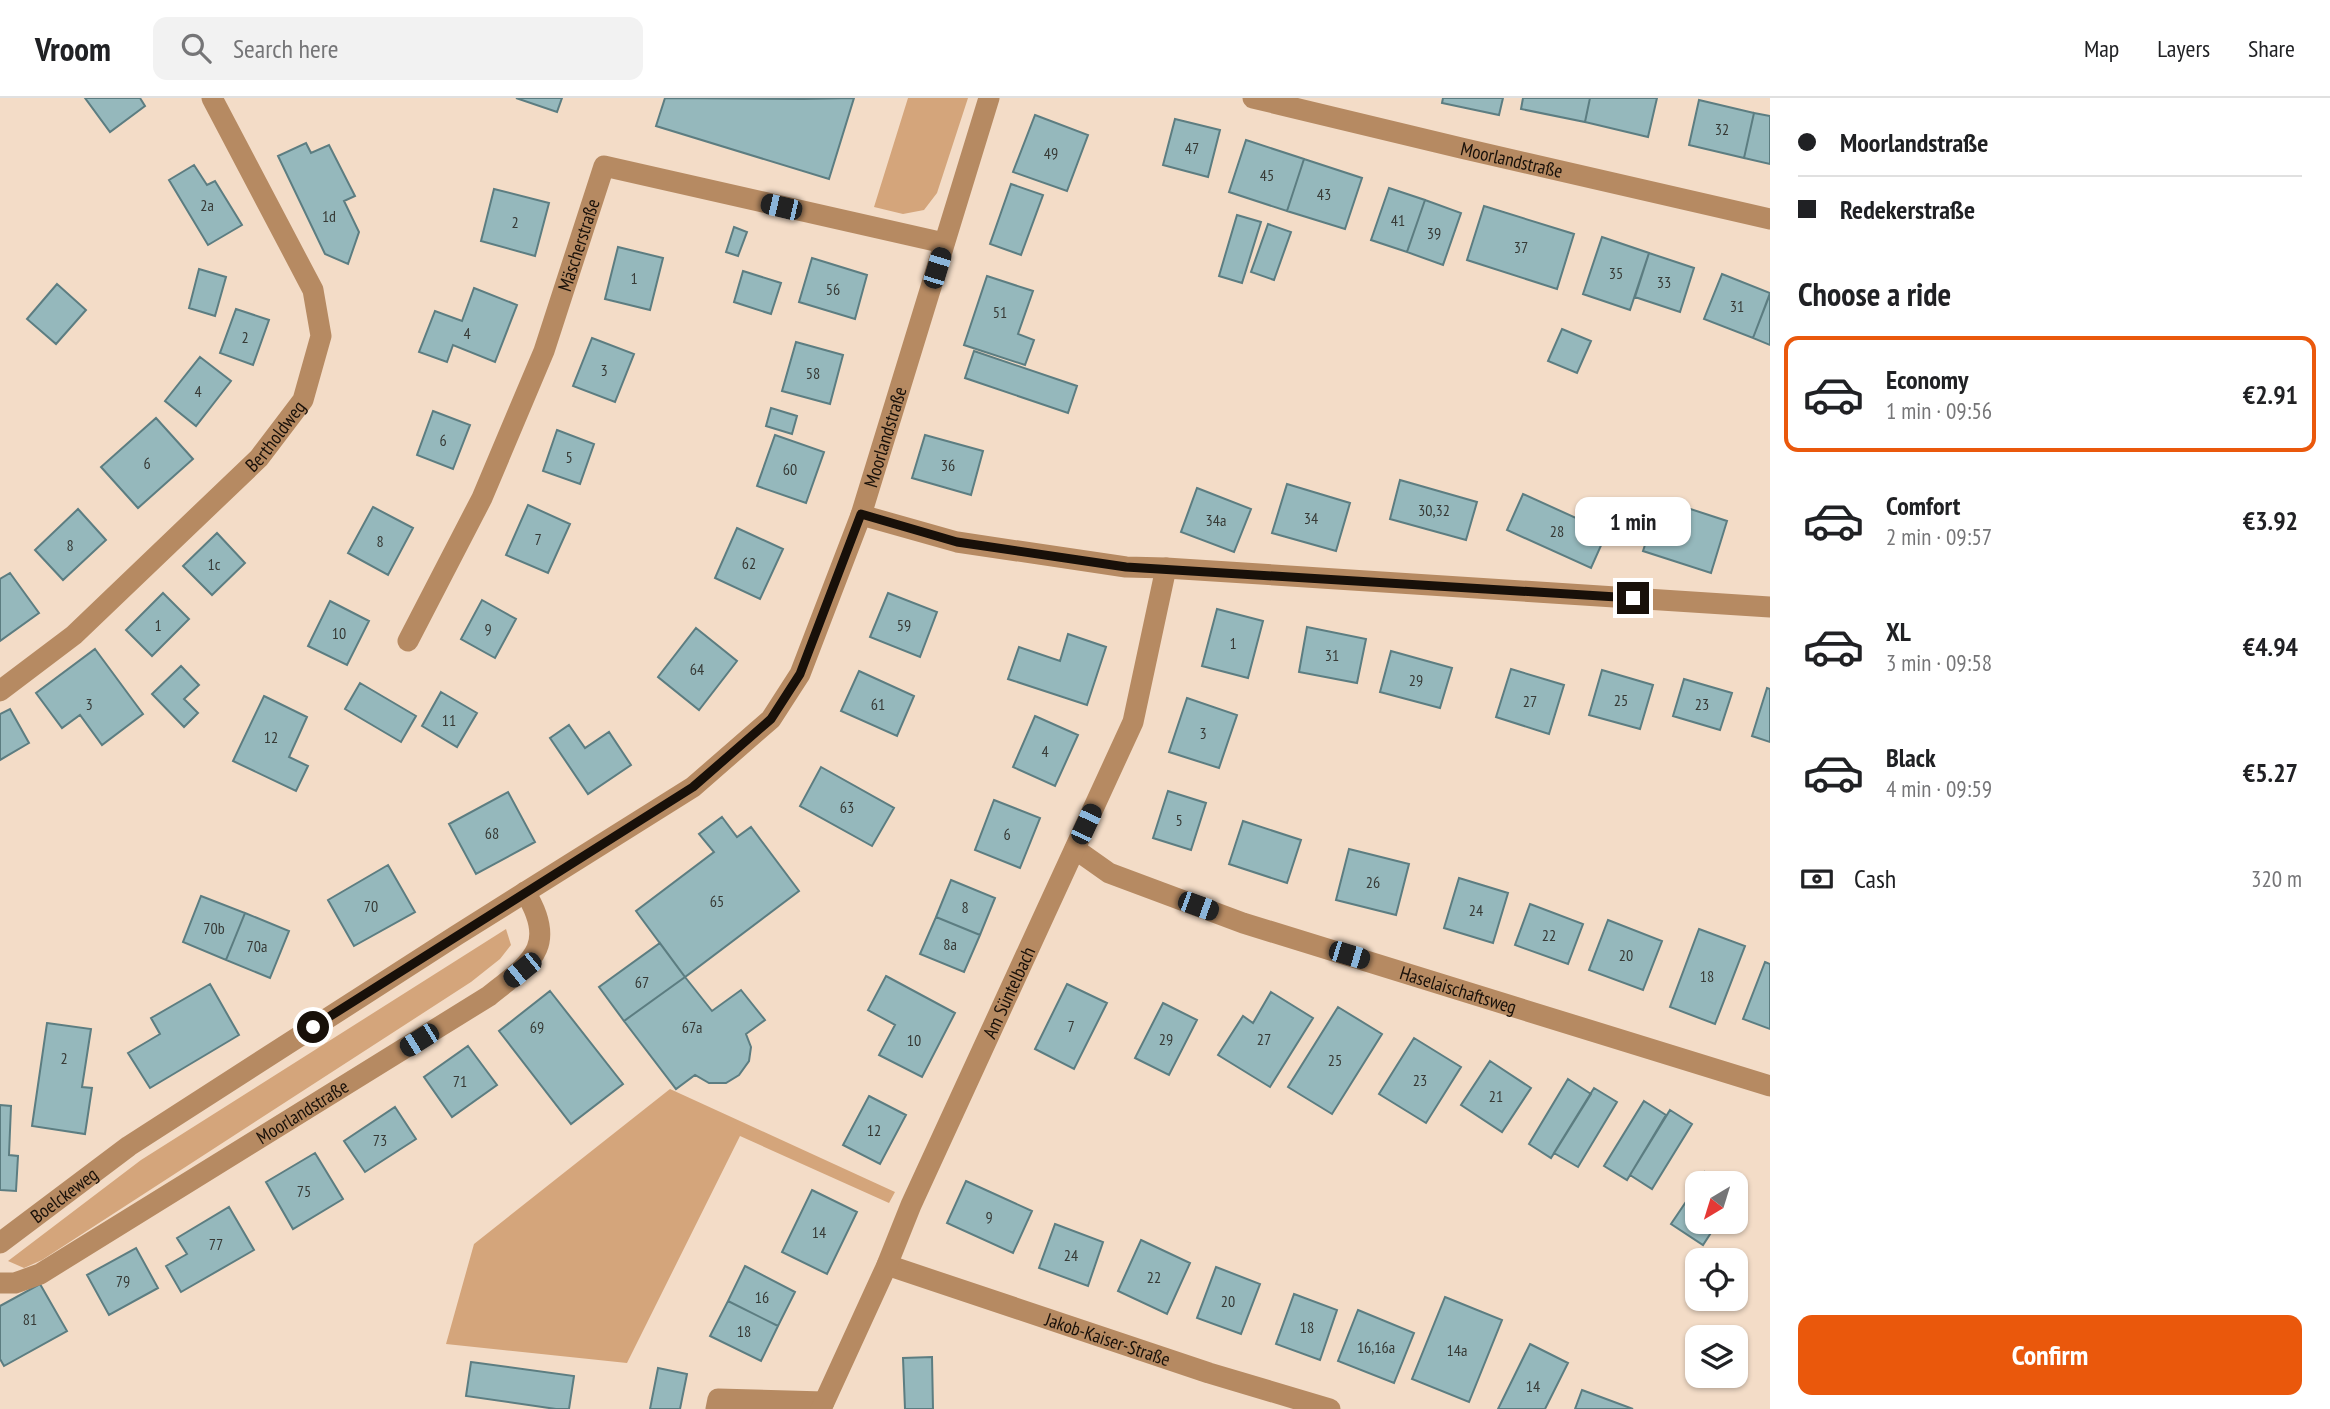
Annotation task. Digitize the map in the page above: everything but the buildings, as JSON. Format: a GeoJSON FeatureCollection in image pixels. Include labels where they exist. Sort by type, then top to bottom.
{"type":"FeatureCollection","features":[{"type":"Feature","properties":{"kind":"street","name":"Bertholdweg"},"geometry":{"type":"LineString","coordinates":[[0,691],[74,635],[250,467],[303,400],[321,336],[313,290],[212,98]]}},
{"type":"Feature","properties":{"kind":"street","name":"Moorlandstraße"},"geometry":{"type":"LineString","coordinates":[[129,1146],[693,787],[771,719],[800,674],[861,514],[989,98]]}},
{"type":"Feature","properties":{"kind":"street","name":"Moorlandstraße"},"geometry":{"type":"LineString","coordinates":[[1253,98],[1770,219]]}},
{"type":"Feature","properties":{"kind":"street","name":"Mäscherstraße"},"geometry":{"type":"LineString","coordinates":[[408,641],[482,498],[544,351],[604,166],[944,243]]}},
{"type":"Feature","properties":{"kind":"street"},"geometry":{"type":"LineString","coordinates":[[861,514],[957,542],[1126,567],[1770,607]]}},
{"type":"Feature","properties":{"kind":"street","name":"Am Süntelbach"},"geometry":{"type":"LineString","coordinates":[[823,1406],[911,1205],[1133,722],[1167,568]]}},
{"type":"Feature","properties":{"kind":"street","name":"Haselaischaftsweg"},"geometry":{"type":"LineString","coordinates":[[1075,849],[1109,873],[1243,923],[1770,1086]]}},
{"type":"Feature","properties":{"kind":"street","name":"Moorlandstraße"},"geometry":{"type":"LineString","coordinates":[[0,1283],[15,1283],[40,1274],[489,996],[522,970],[536,954],[541,928],[534,907],[525,892]]}},
{"type":"Feature","properties":{"kind":"street","name":"Boelckeweg"},"geometry":{"type":"LineString","coordinates":[[0,1243],[129,1146]]}},
{"type":"Feature","properties":{"kind":"street","name":"Jakob-Kaiser-Straße"},"geometry":{"type":"LineString","coordinates":[[887,1265],[1209,1373],[1330,1409]]}},
{"type":"Feature","properties":{"kind":"street"},"geometry":{"type":"LineString","coordinates":[[716,1409],[718,1399],[823,1406]]}},
{"type":"Feature","properties":{"kind":"shaded area"},"geometry":{"type":"Polygon","coordinates":[[[908,98],[968,98],[937,193],[924,210],[903,214],[874,207],[908,98]]]}},
{"type":"Feature","properties":{"kind":"shaded area"},"geometry":{"type":"Polygon","coordinates":[[[506,929],[511,945],[500,959],[471,982],[42,1260],[24,1268],[8,1261],[141,1160],[506,929]]]}},
{"type":"Feature","properties":{"kind":"shaded area"},"geometry":{"type":"Polygon","coordinates":[[[670,1089],[895,1192],[889,1203],[740,1136],[627,1363],[446,1344],[474,1244],[670,1089]]]}},
{"type":"Feature","properties":{"kind":"route"},"geometry":{"type":"LineString","coordinates":[[313,1027],[693,787],[771,719],[800,674],[861,514],[957,542],[1126,567],[1633,598]]}}]}
